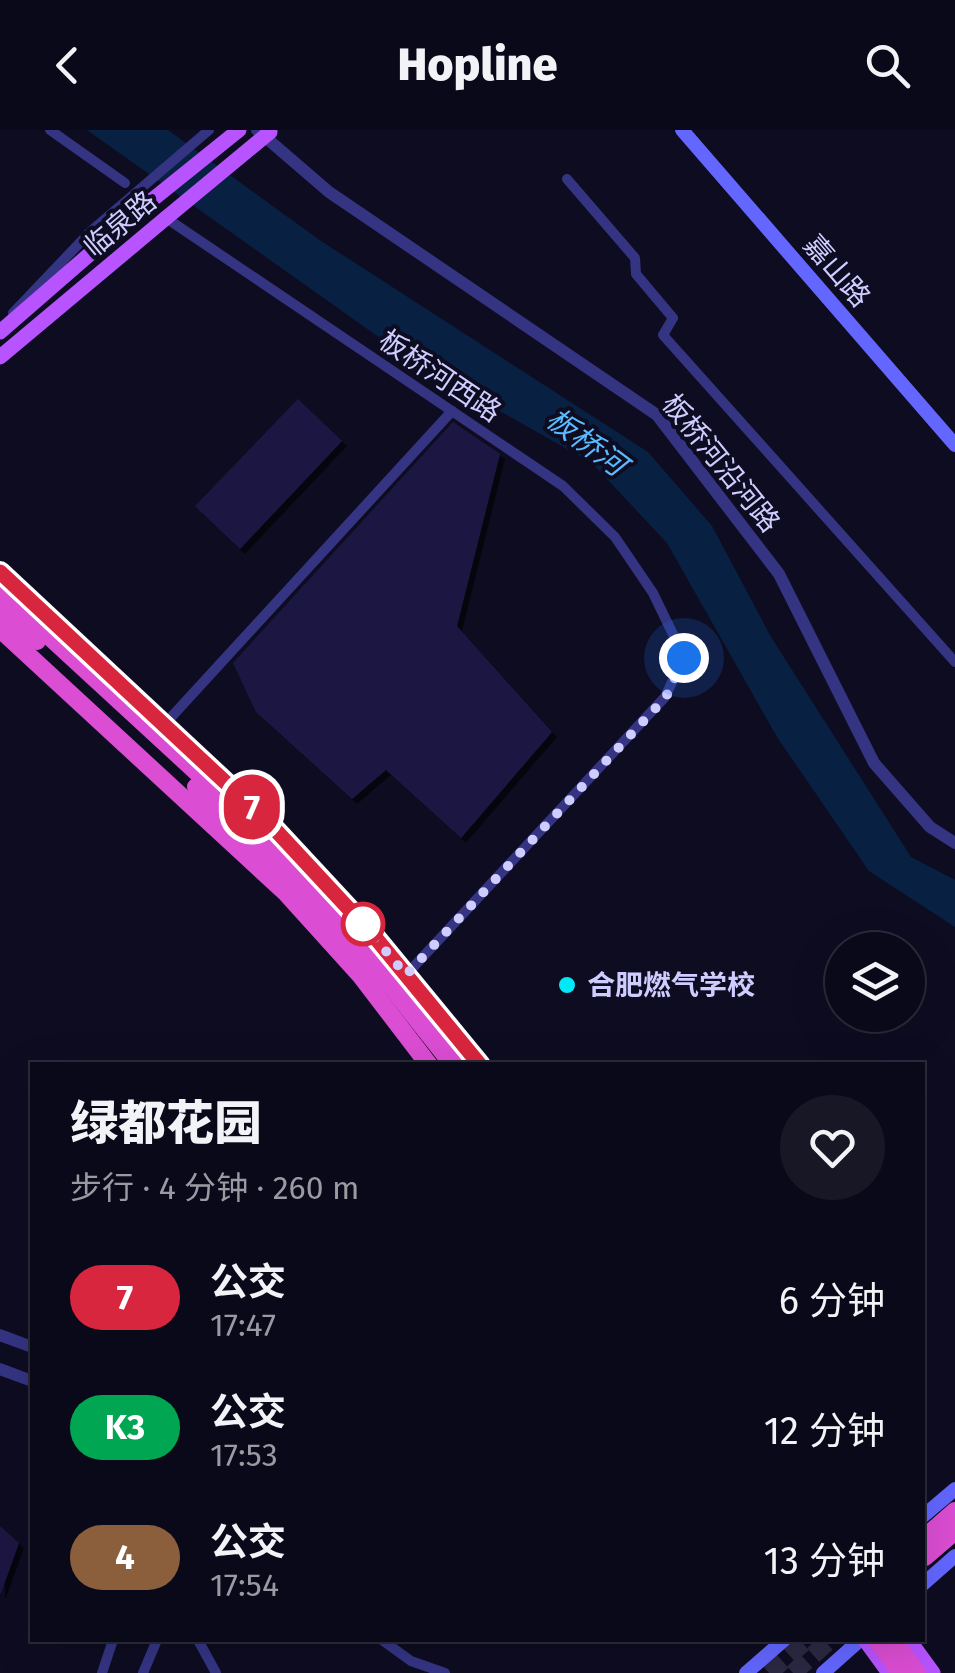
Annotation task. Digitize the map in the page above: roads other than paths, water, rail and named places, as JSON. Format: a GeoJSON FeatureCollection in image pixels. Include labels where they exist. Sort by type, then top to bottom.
{"type":"FeatureCollection","features":[{"type":"Feature","properties":{"kind":"highway"},"geometry":{"type":"LineString","coordinates":[[0,591],[302,869],[382,956],[467,1062]]}},
{"type":"Feature","properties":{"kind":"highway"},"geometry":{"type":"LineString","coordinates":[[0,608],[295,881],[393,989],[451,1062]]}},
{"type":"Feature","properties":{"kind":"highway"},"geometry":{"type":"LineString","coordinates":[[0,629],[286,892],[361,976],[426,1062]]}},
{"type":"Feature","properties":{"kind":"highway"},"geometry":{"type":"LineString","coordinates":[[925,1547],[955,1511]]}},
{"type":"Feature","properties":{"kind":"highway"},"geometry":{"type":"LineString","coordinates":[[925,1547],[955,1531]]}},
{"type":"Feature","properties":{"kind":"highway"},"geometry":{"type":"LineString","coordinates":[[878,1642],[901,1673]]}},
{"type":"Feature","properties":{"kind":"highway"},"geometry":{"type":"LineString","coordinates":[[894,1642],[917,1673]]}},
{"type":"Feature","properties":{"kind":"main road","name":"临泉路"},"geometry":{"type":"LineString","coordinates":[[0,330],[240,130]]}},
{"type":"Feature","properties":{"kind":"main road","name":"嘉山路"},"geometry":{"type":"LineString","coordinates":[[682,130],[955,445]]}},
{"type":"Feature","properties":{"kind":"main road","name":"临泉路"},"geometry":{"type":"LineString","coordinates":[[0,357],[267,131]]}},
{"type":"Feature","properties":{"kind":"main road"},"geometry":{"type":"LineString","coordinates":[[0,572],[269,823],[406,975],[478,1062]]}},
{"type":"Feature","properties":{"kind":"main road"},"geometry":{"type":"LineString","coordinates":[[925,1515],[955,1489]]}},
{"type":"Feature","properties":{"kind":"main road"},"geometry":{"type":"LineString","coordinates":[[925,1582],[955,1556]]}},
{"type":"Feature","properties":{"kind":"main road"},"geometry":{"type":"LineString","coordinates":[[746,1673],[782,1642]]}},
{"type":"Feature","properties":{"kind":"main road"},"geometry":{"type":"LineString","coordinates":[[823,1673],[860,1642]]}},
{"type":"Feature","properties":{"kind":"main road"},"geometry":{"type":"LineString","coordinates":[[864,1642],[889,1673]]}},
{"type":"Feature","properties":{"kind":"main road"},"geometry":{"type":"LineString","coordinates":[[910,1642],[933,1673]]}},
{"type":"Feature","properties":{"kind":"street"},"geometry":{"type":"LineString","coordinates":[[50,130],[125,183]]}},
{"type":"Feature","properties":{"kind":"street"},"geometry":{"type":"LineString","coordinates":[[0,330],[37,284],[133,194],[209,130]]}},
{"type":"Feature","properties":{"kind":"street","name":"板桥河沿河路"},"geometry":{"type":"LineString","coordinates":[[267,131],[329,192],[657,415],[779,574],[874,763],[930,827],[955,843]]}},
{"type":"Feature","properties":{"kind":"street"},"geometry":{"type":"LineString","coordinates":[[567,179],[635,258],[636,274],[673,318],[664,334],[955,662]]}},
{"type":"Feature","properties":{"kind":"street","name":"板桥河西路"},"geometry":{"type":"LineString","coordinates":[[166,218],[563,486],[616,536],[653,593],[684,658],[666,697],[406,975]]}},
{"type":"Feature","properties":{"kind":"street"},"geometry":{"type":"LineString","coordinates":[[164,725],[452,412]]}},
{"type":"Feature","properties":{"kind":"street"},"geometry":{"type":"LineString","coordinates":[[0,1336],[30,1346]]}},
{"type":"Feature","properties":{"kind":"street"},"geometry":{"type":"LineString","coordinates":[[0,1369],[30,1380]]}},
{"type":"Feature","properties":{"kind":"street"},"geometry":{"type":"LineString","coordinates":[[102,1673],[113,1642]]}},
{"type":"Feature","properties":{"kind":"street"},"geometry":{"type":"LineString","coordinates":[[143,1673],[156,1642]]}},
{"type":"Feature","properties":{"kind":"street"},"geometry":{"type":"LineString","coordinates":[[199,1642],[216,1673]]}},
{"type":"Feature","properties":{"kind":"street"},"geometry":{"type":"LineString","coordinates":[[385,1642],[411,1661],[445,1673]]}},
{"type":"Feature","properties":{"kind":"water","name":"板桥河"},"geometry":{"type":"Polygon","coordinates":[[[87,130],[168,130],[318,239],[648,452],[712,526],[771,637],[911,857],[955,880],[955,927],[869,871],[777,737],[667,543],[592,463],[418,365],[87,130]]]}},
{"type":"Feature","properties":{"kind":"tunnel"},"geometry":{"type":"LineString","coordinates":[[769,1673],[805,1642]]}},
{"type":"Feature","properties":{"kind":"tunnel"},"geometry":{"type":"LineString","coordinates":[[793,1673],[828,1642]]}},
{"type":"Feature","properties":{"kind":"place","name":"合肥燃气学校"},"geometry":{"type":"Point","coordinates":[567,985]}}]}
